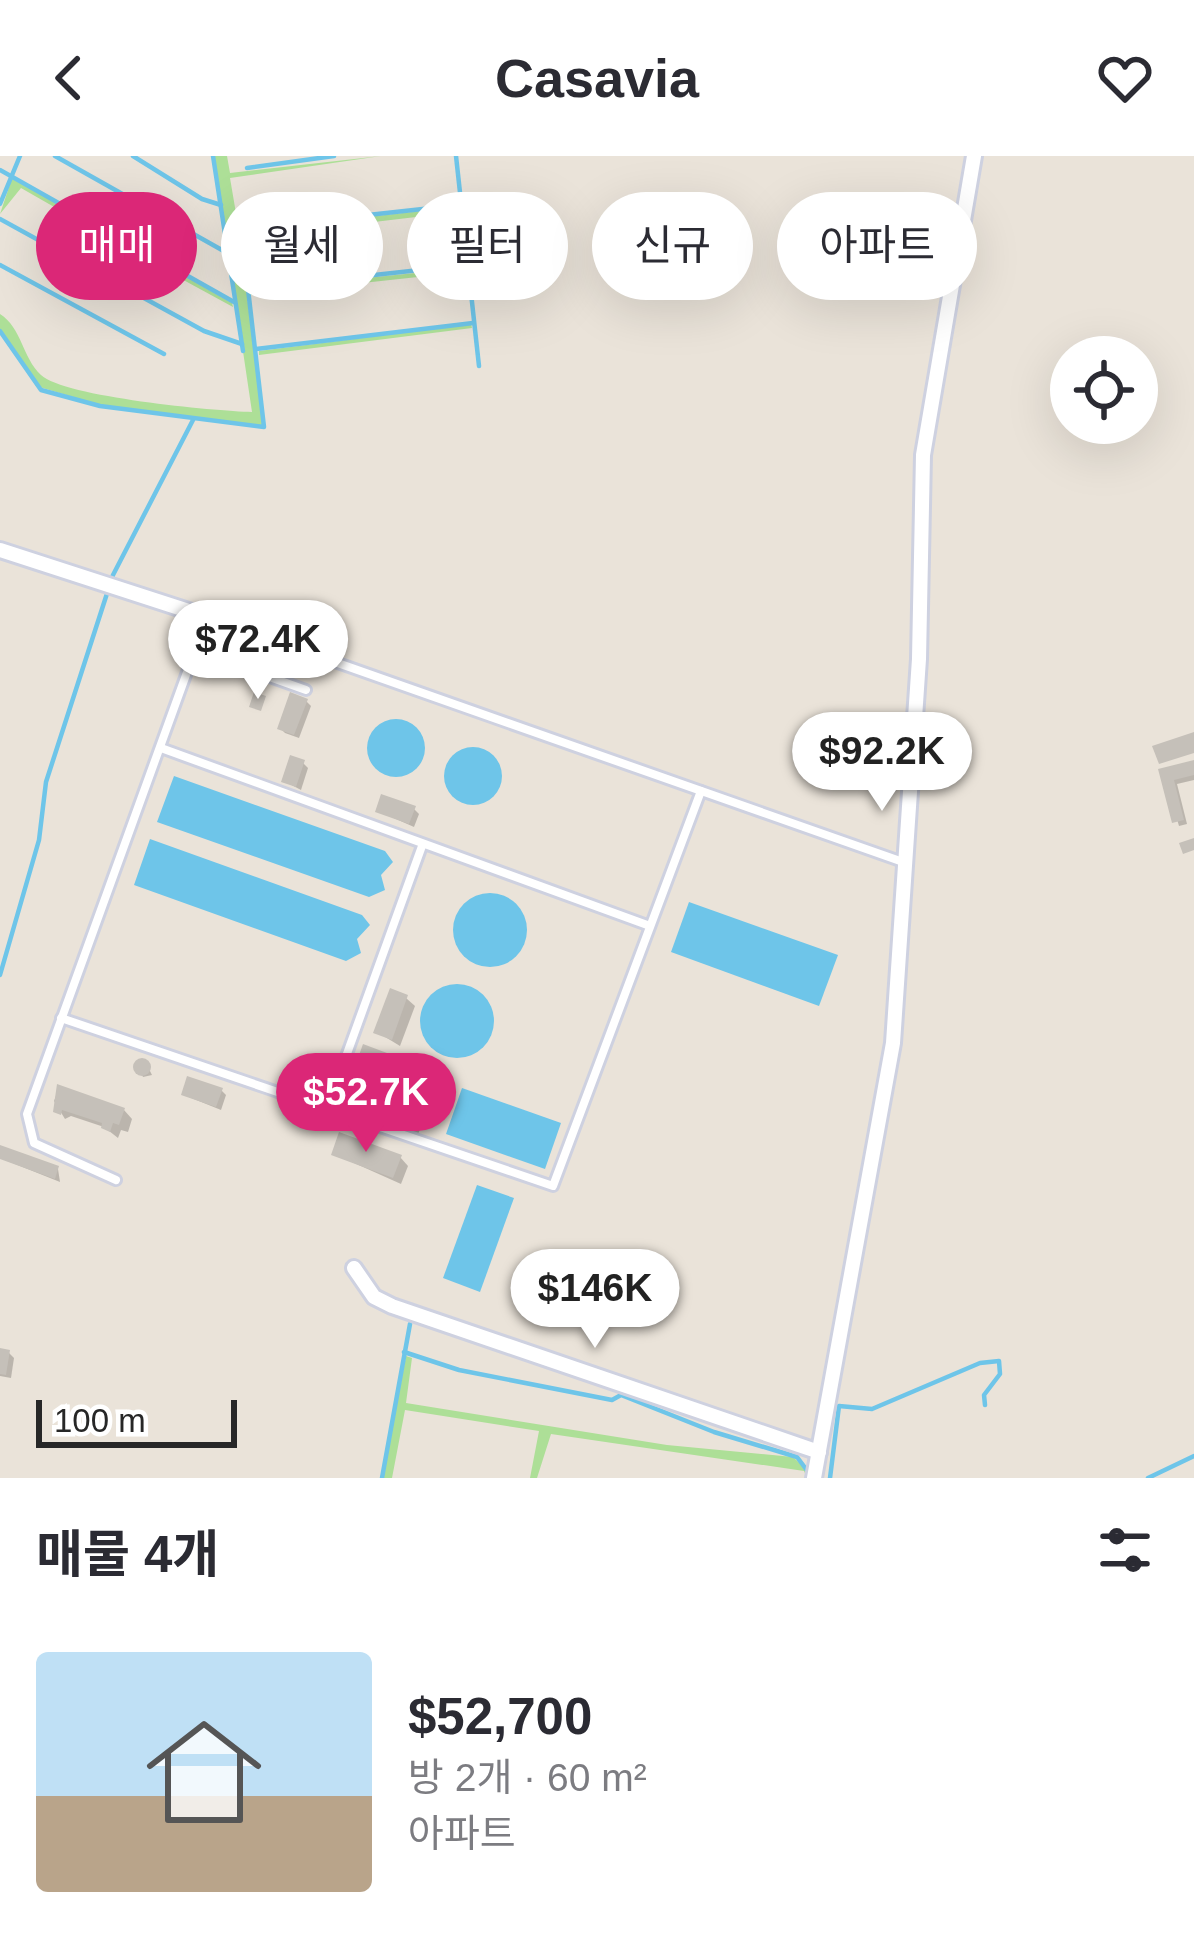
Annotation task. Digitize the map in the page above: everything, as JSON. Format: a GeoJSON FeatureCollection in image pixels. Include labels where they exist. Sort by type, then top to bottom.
{"type":"FeatureCollection","features":[{"type":"Feature","properties":{"kind":"street"},"geometry":{"type":"LineString","coordinates":[[814,1478],[893,1043],[919,659],[923,455],[974,156]]}},
{"type":"Feature","properties":{"kind":"street"},"geometry":{"type":"LineString","coordinates":[[0,550],[207,617]]}},
{"type":"Feature","properties":{"kind":"street"},"geometry":{"type":"LineString","coordinates":[[354,1268],[374,1297],[392,1306],[819,1452]]}},
{"type":"Feature","properties":{"kind":"lane"},"geometry":{"type":"LineString","coordinates":[[116,1180],[34,1143],[27,1131],[27,1114],[207,617],[903,862]]}},
{"type":"Feature","properties":{"kind":"lane"},"geometry":{"type":"LineString","coordinates":[[194,650],[306,690]]}},
{"type":"Feature","properties":{"kind":"lane"},"geometry":{"type":"LineString","coordinates":[[160,748],[650,926]]}},
{"type":"Feature","properties":{"kind":"lane"},"geometry":{"type":"LineString","coordinates":[[62,1018],[553,1186],[701,791]]}},
{"type":"Feature","properties":{"kind":"lane"},"geometry":{"type":"LineString","coordinates":[[327,1109],[422,846]]}},
{"type":"Feature","properties":{"kind":"green space"},"geometry":{"type":"Polygon","coordinates":[[[214,156],[227,156],[230,173],[381,156],[230,178],[232,192],[221,192],[221,203],[214,156]]]}},
{"type":"Feature","properties":{"kind":"green space"},"geometry":{"type":"Polygon","coordinates":[[[12,178],[37,192],[36,197],[21,188],[0,214],[12,178]]]}},
{"type":"Feature","properties":{"kind":"green space"},"geometry":{"type":"Polygon","coordinates":[[[407,213],[407,218],[383,221],[383,215],[407,213]]]}},
{"type":"Feature","properties":{"kind":"green space"},"geometry":{"type":"Polygon","coordinates":[[[407,274],[407,278],[383,281],[383,276],[407,274]]]}},
{"type":"Feature","properties":{"kind":"green space"},"geometry":{"type":"Polygon","coordinates":[[[197,283],[232,303],[233,307],[197,287],[197,283]]]}},
{"type":"Feature","properties":{"kind":"green space"},"geometry":{"type":"Polygon","coordinates":[[[235,300],[248,300],[263,426],[100,405],[36,386],[0,330],[0,314],[13,327],[35,368],[55,383],[141,401],[252,412],[235,300]]]}},
{"type":"Feature","properties":{"kind":"green space"},"geometry":{"type":"Polygon","coordinates":[[[471,324],[472,328],[259,355],[259,351],[471,324]]]}},
{"type":"Feature","properties":{"kind":"green space"},"geometry":{"type":"Polygon","coordinates":[[[406,1356],[412,1358],[406,1403],[667,1445],[793,1457],[807,1470],[807,1478],[804,1471],[551,1434],[537,1478],[530,1478],[539,1431],[405,1410],[392,1478],[383,1478],[406,1356]]]}},
{"type":"Feature","properties":{"kind":"water"},"geometry":{"type":"Polygon","coordinates":[[[396,719],[417,727],[425,748],[417,769],[396,777],[375,769],[367,748],[375,727],[396,719]]]}},
{"type":"Feature","properties":{"kind":"water"},"geometry":{"type":"Polygon","coordinates":[[[473,747],[494,755],[502,776],[494,797],[473,805],[452,797],[444,776],[452,755],[473,747]]]}},
{"type":"Feature","properties":{"kind":"water"},"geometry":{"type":"Polygon","coordinates":[[[174,776],[385,851],[393,862],[381,875],[385,890],[369,897],[157,822],[174,776]]]}},
{"type":"Feature","properties":{"kind":"water"},"geometry":{"type":"Polygon","coordinates":[[[150,839],[362,915],[370,925],[357,939],[361,953],[346,961],[134,885],[150,839]]]}},
{"type":"Feature","properties":{"kind":"water"},"geometry":{"type":"Polygon","coordinates":[[[490,893],[516,904],[527,930],[516,956],[490,967],[464,956],[453,930],[464,904],[490,893]]]}},
{"type":"Feature","properties":{"kind":"water"},"geometry":{"type":"Polygon","coordinates":[[[689,902],[838,955],[819,1006],[671,952],[689,902]]]}},
{"type":"Feature","properties":{"kind":"water"},"geometry":{"type":"Polygon","coordinates":[[[457,984],[483,995],[494,1021],[483,1047],[457,1058],[431,1047],[420,1021],[431,995],[457,984]]]}},
{"type":"Feature","properties":{"kind":"water"},"geometry":{"type":"Polygon","coordinates":[[[462,1088],[561,1123],[545,1169],[446,1134],[462,1088]]]}},
{"type":"Feature","properties":{"kind":"water"},"geometry":{"type":"Polygon","coordinates":[[[477,1185],[514,1198],[480,1292],[443,1278],[477,1185]]]}},
{"type":"Feature","properties":{"kind":"building"},"geometry":{"type":"Polygon","coordinates":[[[254,692],[266,696],[261,711],[249,707],[254,692]]]}},
{"type":"Feature","properties":{"kind":"building"},"geometry":{"type":"Polygon","coordinates":[[[290,692],[308,699],[294,735],[277,729],[290,692]]]}},
{"type":"Feature","properties":{"kind":"building"},"geometry":{"type":"Polygon","coordinates":[[[1194,732],[1194,753],[1159,764],[1152,746],[1194,732]]]}},
{"type":"Feature","properties":{"kind":"building"},"geometry":{"type":"Polygon","coordinates":[[[290,755],[305,760],[296,787],[281,782],[290,755]]]}},
{"type":"Feature","properties":{"kind":"building"},"geometry":{"type":"Polygon","coordinates":[[[1194,760],[1194,775],[1174,780],[1184,820],[1172,823],[1158,769],[1194,760]]]}},
{"type":"Feature","properties":{"kind":"building"},"geometry":{"type":"Polygon","coordinates":[[[381,794],[416,806],[409,824],[375,812],[381,794]]]}},
{"type":"Feature","properties":{"kind":"building"},"geometry":{"type":"Polygon","coordinates":[[[1194,838],[1194,850],[1183,854],[1179,843],[1194,838]]]}},
{"type":"Feature","properties":{"kind":"building"},"geometry":{"type":"Polygon","coordinates":[[[390,988],[408,995],[392,1040],[373,1033],[390,988]]]}},
{"type":"Feature","properties":{"kind":"building"},"geometry":{"type":"Polygon","coordinates":[[[363,1044],[387,1053],[371,1096],[415,1113],[408,1130],[341,1106],[363,1044]]]}},
{"type":"Feature","properties":{"kind":"building"},"geometry":{"type":"Polygon","coordinates":[[[142,1058],[151,1067],[142,1076],[133,1067],[142,1058]]]}},
{"type":"Feature","properties":{"kind":"building"},"geometry":{"type":"Polygon","coordinates":[[[187,1076],[223,1088],[216,1107],[181,1095],[187,1076]]]}},
{"type":"Feature","properties":{"kind":"building"},"geometry":{"type":"Polygon","coordinates":[[[57,1084],[125,1108],[119,1125],[113,1123],[110,1132],[101,1128],[102,1123],[62,1110],[61,1115],[53,1112],[57,1084]]]}},
{"type":"Feature","properties":{"kind":"building"},"geometry":{"type":"Polygon","coordinates":[[[339,1132],[402,1155],[393,1178],[331,1155],[339,1132]]]}},
{"type":"Feature","properties":{"kind":"building"},"geometry":{"type":"Polygon","coordinates":[[[0,1145],[59,1166],[55,1179],[0,1159],[0,1145]]]}},
{"type":"Feature","properties":{"kind":"building"},"geometry":{"type":"Polygon","coordinates":[[[0,1348],[10,1350],[6,1375],[0,1374],[0,1348]]]}},
{"type":"Feature","properties":{"kind":"waterway"},"geometry":{"type":"LineString","coordinates":[[0,204],[20,156]]}},
{"type":"Feature","properties":{"kind":"waterway"},"geometry":{"type":"LineString","coordinates":[[55,156],[221,249]]}},
{"type":"Feature","properties":{"kind":"waterway"},"geometry":{"type":"LineString","coordinates":[[133,156],[202,199],[221,205]]}},
{"type":"Feature","properties":{"kind":"waterway"},"geometry":{"type":"LineString","coordinates":[[213,156],[243,351]]}},
{"type":"Feature","properties":{"kind":"waterway"},"geometry":{"type":"LineString","coordinates":[[247,168],[334,156]]}},
{"type":"Feature","properties":{"kind":"waterway"},"geometry":{"type":"LineString","coordinates":[[456,156],[479,366]]}},
{"type":"Feature","properties":{"kind":"waterway"},"geometry":{"type":"LineString","coordinates":[[0,170],[234,302]]}},
{"type":"Feature","properties":{"kind":"waterway"},"geometry":{"type":"LineString","coordinates":[[383,213],[407,211]]}},
{"type":"Feature","properties":{"kind":"waterway"},"geometry":{"type":"LineString","coordinates":[[0,219],[204,331],[242,344]]}},
{"type":"Feature","properties":{"kind":"waterway"},"geometry":{"type":"LineString","coordinates":[[0,265],[164,354]]}},
{"type":"Feature","properties":{"kind":"waterway"},"geometry":{"type":"LineString","coordinates":[[0,331],[41,390],[100,406],[264,427],[248,289],[407,271]]}},
{"type":"Feature","properties":{"kind":"waterway"},"geometry":{"type":"LineString","coordinates":[[256,349],[473,323]]}},
{"type":"Feature","properties":{"kind":"waterway"},"geometry":{"type":"LineString","coordinates":[[0,975],[39,840],[46,782],[113,575],[193,420]]}},
{"type":"Feature","properties":{"kind":"waterway"},"geometry":{"type":"LineString","coordinates":[[382,1478],[410,1324]]}},
{"type":"Feature","properties":{"kind":"waterway"},"geometry":{"type":"LineString","coordinates":[[404,1352],[459,1370],[612,1400],[621,1395],[714,1432],[797,1457],[809,1473]]}},
{"type":"Feature","properties":{"kind":"waterway"},"geometry":{"type":"LineString","coordinates":[[830,1478],[839,1406],[872,1409],[980,1363],[999,1361],[1000,1374],[984,1395],[985,1405]]}},
{"type":"Feature","properties":{"kind":"waterway"},"geometry":{"type":"LineString","coordinates":[[1148,1478],[1194,1456]]}}]}
